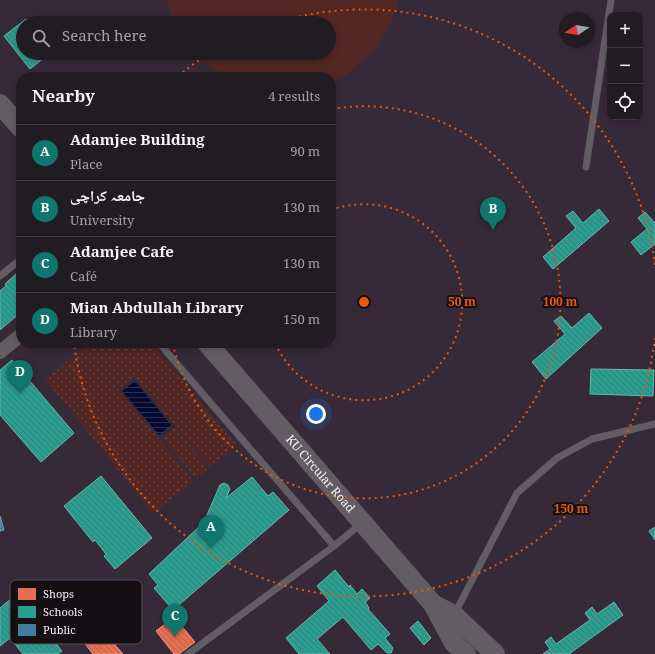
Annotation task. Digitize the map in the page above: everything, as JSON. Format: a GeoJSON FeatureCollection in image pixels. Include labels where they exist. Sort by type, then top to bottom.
{"type":"FeatureCollection","features":[{"type":"Feature","properties":{"kind":"main road"},"geometry":{"type":"LineString","coordinates":[[0,104],[16,122]]}},
{"type":"Feature","properties":{"kind":"main road","name":"KU Circular Road"},"geometry":{"type":"LineString","coordinates":[[211,348],[433,604],[454,643],[466,654]]}},
{"type":"Feature","properties":{"kind":"main road","name":"KU Circular Road"},"geometry":{"type":"LineString","coordinates":[[433,604],[454,615],[495,654]]}},
{"type":"Feature","properties":{"kind":"street"},"geometry":{"type":"LineString","coordinates":[[0,352],[16,339]]}},
{"type":"Feature","properties":{"kind":"lane"},"geometry":{"type":"LineString","coordinates":[[586,167],[611,0]]}},
{"type":"Feature","properties":{"kind":"lane"},"geometry":{"type":"LineString","coordinates":[[0,276],[16,263]]}},
{"type":"Feature","properties":{"kind":"lane"},"geometry":{"type":"LineString","coordinates":[[163,348],[334,546]]}},
{"type":"Feature","properties":{"kind":"lane"},"geometry":{"type":"LineString","coordinates":[[454,615],[517,493],[557,458],[592,439],[655,424]]}},
{"type":"Feature","properties":{"kind":"lane"},"geometry":{"type":"LineString","coordinates":[[188,654],[334,546],[362,523]]}},
{"type":"Feature","properties":{"kind":"shaded area"},"geometry":{"type":"Polygon","coordinates":[[[0,0],[655,0],[655,654],[0,654],[0,0]]]}},
{"type":"Feature","properties":{"kind":"shaded area"},"geometry":{"type":"Polygon","coordinates":[[[167,0],[398,0],[396,12],[377,48],[346,75],[336,79],[336,72],[217,72],[201,60],[336,60],[336,16],[172,16],[167,0]]]}},
{"type":"Feature","properties":{"kind":"shaded area"},"geometry":{"type":"Polygon","coordinates":[[[84,348],[194,481],[153,513],[45,379],[84,348]]]}},
{"type":"Feature","properties":{"kind":"shaded area"},"geometry":{"type":"Polygon","coordinates":[[[85,348],[155,348],[237,445],[211,467],[134,377],[120,389],[85,348]]]}},
{"type":"Feature","properties":{"kind":"shaded area"},"geometry":{"type":"Polygon","coordinates":[[[175,427],[209,468],[196,479],[162,438],[175,427]]]}},
{"type":"Feature","properties":{"kind":"water"},"geometry":{"type":"Polygon","coordinates":[[[135,381],[171,425],[159,435],[122,391],[135,381]]]}},
{"type":"Feature","properties":{"kind":"building: Shops"},"geometry":{"type":"Polygon","coordinates":[[[174,617],[195,642],[179,654],[174,654],[156,631],[174,617]]]}},
{"type":"Feature","properties":{"kind":"building: Shops"},"geometry":{"type":"Polygon","coordinates":[[[114,644],[123,654],[93,654],[86,645],[114,644]]]}},
{"type":"Feature","properties":{"kind":"building: Schools"},"geometry":{"type":"Polygon","coordinates":[[[16,27],[16,51],[4,36],[16,27]]]}},
{"type":"Feature","properties":{"kind":"building: Schools"},"geometry":{"type":"Polygon","coordinates":[[[23,60],[41,60],[30,69],[23,60]]]}},
{"type":"Feature","properties":{"kind":"building: Schools"},"geometry":{"type":"Polygon","coordinates":[[[599,209],[609,221],[553,269],[543,257],[576,228],[566,216],[573,211],[583,223],[599,209]]]}},
{"type":"Feature","properties":{"kind":"building: Schools"},"geometry":{"type":"Polygon","coordinates":[[[645,212],[655,223],[655,244],[641,255],[631,242],[647,229],[638,218],[645,212]]]}},
{"type":"Feature","properties":{"kind":"building: Schools"},"geometry":{"type":"Polygon","coordinates":[[[16,274],[16,316],[0,330],[0,291],[6,286],[5,284],[16,274]]]}},
{"type":"Feature","properties":{"kind":"building: Schools"},"geometry":{"type":"Polygon","coordinates":[[[589,313],[602,328],[546,379],[532,362],[565,334],[554,321],[561,316],[572,328],[589,313]]]}},
{"type":"Feature","properties":{"kind":"building: Schools"},"geometry":{"type":"Polygon","coordinates":[[[12,360],[74,433],[41,462],[0,415],[0,370],[12,360]]]}},
{"type":"Feature","properties":{"kind":"building: Schools"},"geometry":{"type":"Polygon","coordinates":[[[591,369],[654,370],[653,396],[590,394],[591,369]]]}},
{"type":"Feature","properties":{"kind":"building: Schools"},"geometry":{"type":"Polygon","coordinates":[[[101,476],[152,538],[115,569],[104,556],[106,554],[95,540],[93,542],[64,506],[101,476]]]}},
{"type":"Feature","properties":{"kind":"building: Schools"},"geometry":{"type":"Polygon","coordinates":[[[252,477],[268,496],[273,492],[289,510],[173,610],[154,588],[158,585],[149,574],[204,522],[220,485],[224,483],[228,485],[230,489],[226,498],[252,477]]]}},
{"type":"Feature","properties":{"kind":"building: Schools"},"geometry":{"type":"Polygon","coordinates":[[[655,527],[655,540],[649,531],[655,527]]]}},
{"type":"Feature","properties":{"kind":"building: Schools"},"geometry":{"type":"Polygon","coordinates":[[[335,570],[357,594],[362,589],[370,598],[365,602],[369,608],[368,609],[390,634],[385,638],[393,648],[391,653],[387,653],[378,644],[371,650],[343,617],[317,639],[330,654],[299,654],[286,638],[329,601],[317,586],[335,570]]]}},
{"type":"Feature","properties":{"kind":"building: Schools"},"geometry":{"type":"Polygon","coordinates":[[[10,600],[10,638],[0,646],[0,608],[10,600]]]}},
{"type":"Feature","properties":{"kind":"building: Schools"},"geometry":{"type":"Polygon","coordinates":[[[614,602],[623,615],[569,654],[543,654],[550,649],[545,642],[551,637],[556,644],[590,620],[585,613],[592,607],[597,614],[614,602]]]}},
{"type":"Feature","properties":{"kind":"building: Schools"},"geometry":{"type":"Polygon","coordinates":[[[418,621],[431,638],[424,645],[410,628],[418,621]]]}},
{"type":"Feature","properties":{"kind":"building: Schools"},"geometry":{"type":"Polygon","coordinates":[[[15,644],[56,644],[62,651],[58,654],[23,654],[15,644]]]}},
{"type":"Feature","properties":{"kind":"building: Public"},"geometry":{"type":"Polygon","coordinates":[[[0,516],[4,530],[0,531],[0,516]]]}},
{"type":"Feature","properties":{"kind":"place","name":"جامعہ کراچی"},"geometry":{"type":"Point","coordinates":[493,230]}},
{"type":"Feature","properties":{"kind":"place","name":"Mian Abdullah Library"},"geometry":{"type":"Point","coordinates":[20,393]}},
{"type":"Feature","properties":{"kind":"place","name":"Adamjee Building"},"geometry":{"type":"Point","coordinates":[211,548]}},
{"type":"Feature","properties":{"kind":"place","name":"Adamjee Cafe"},"geometry":{"type":"Point","coordinates":[175,637]}}]}
